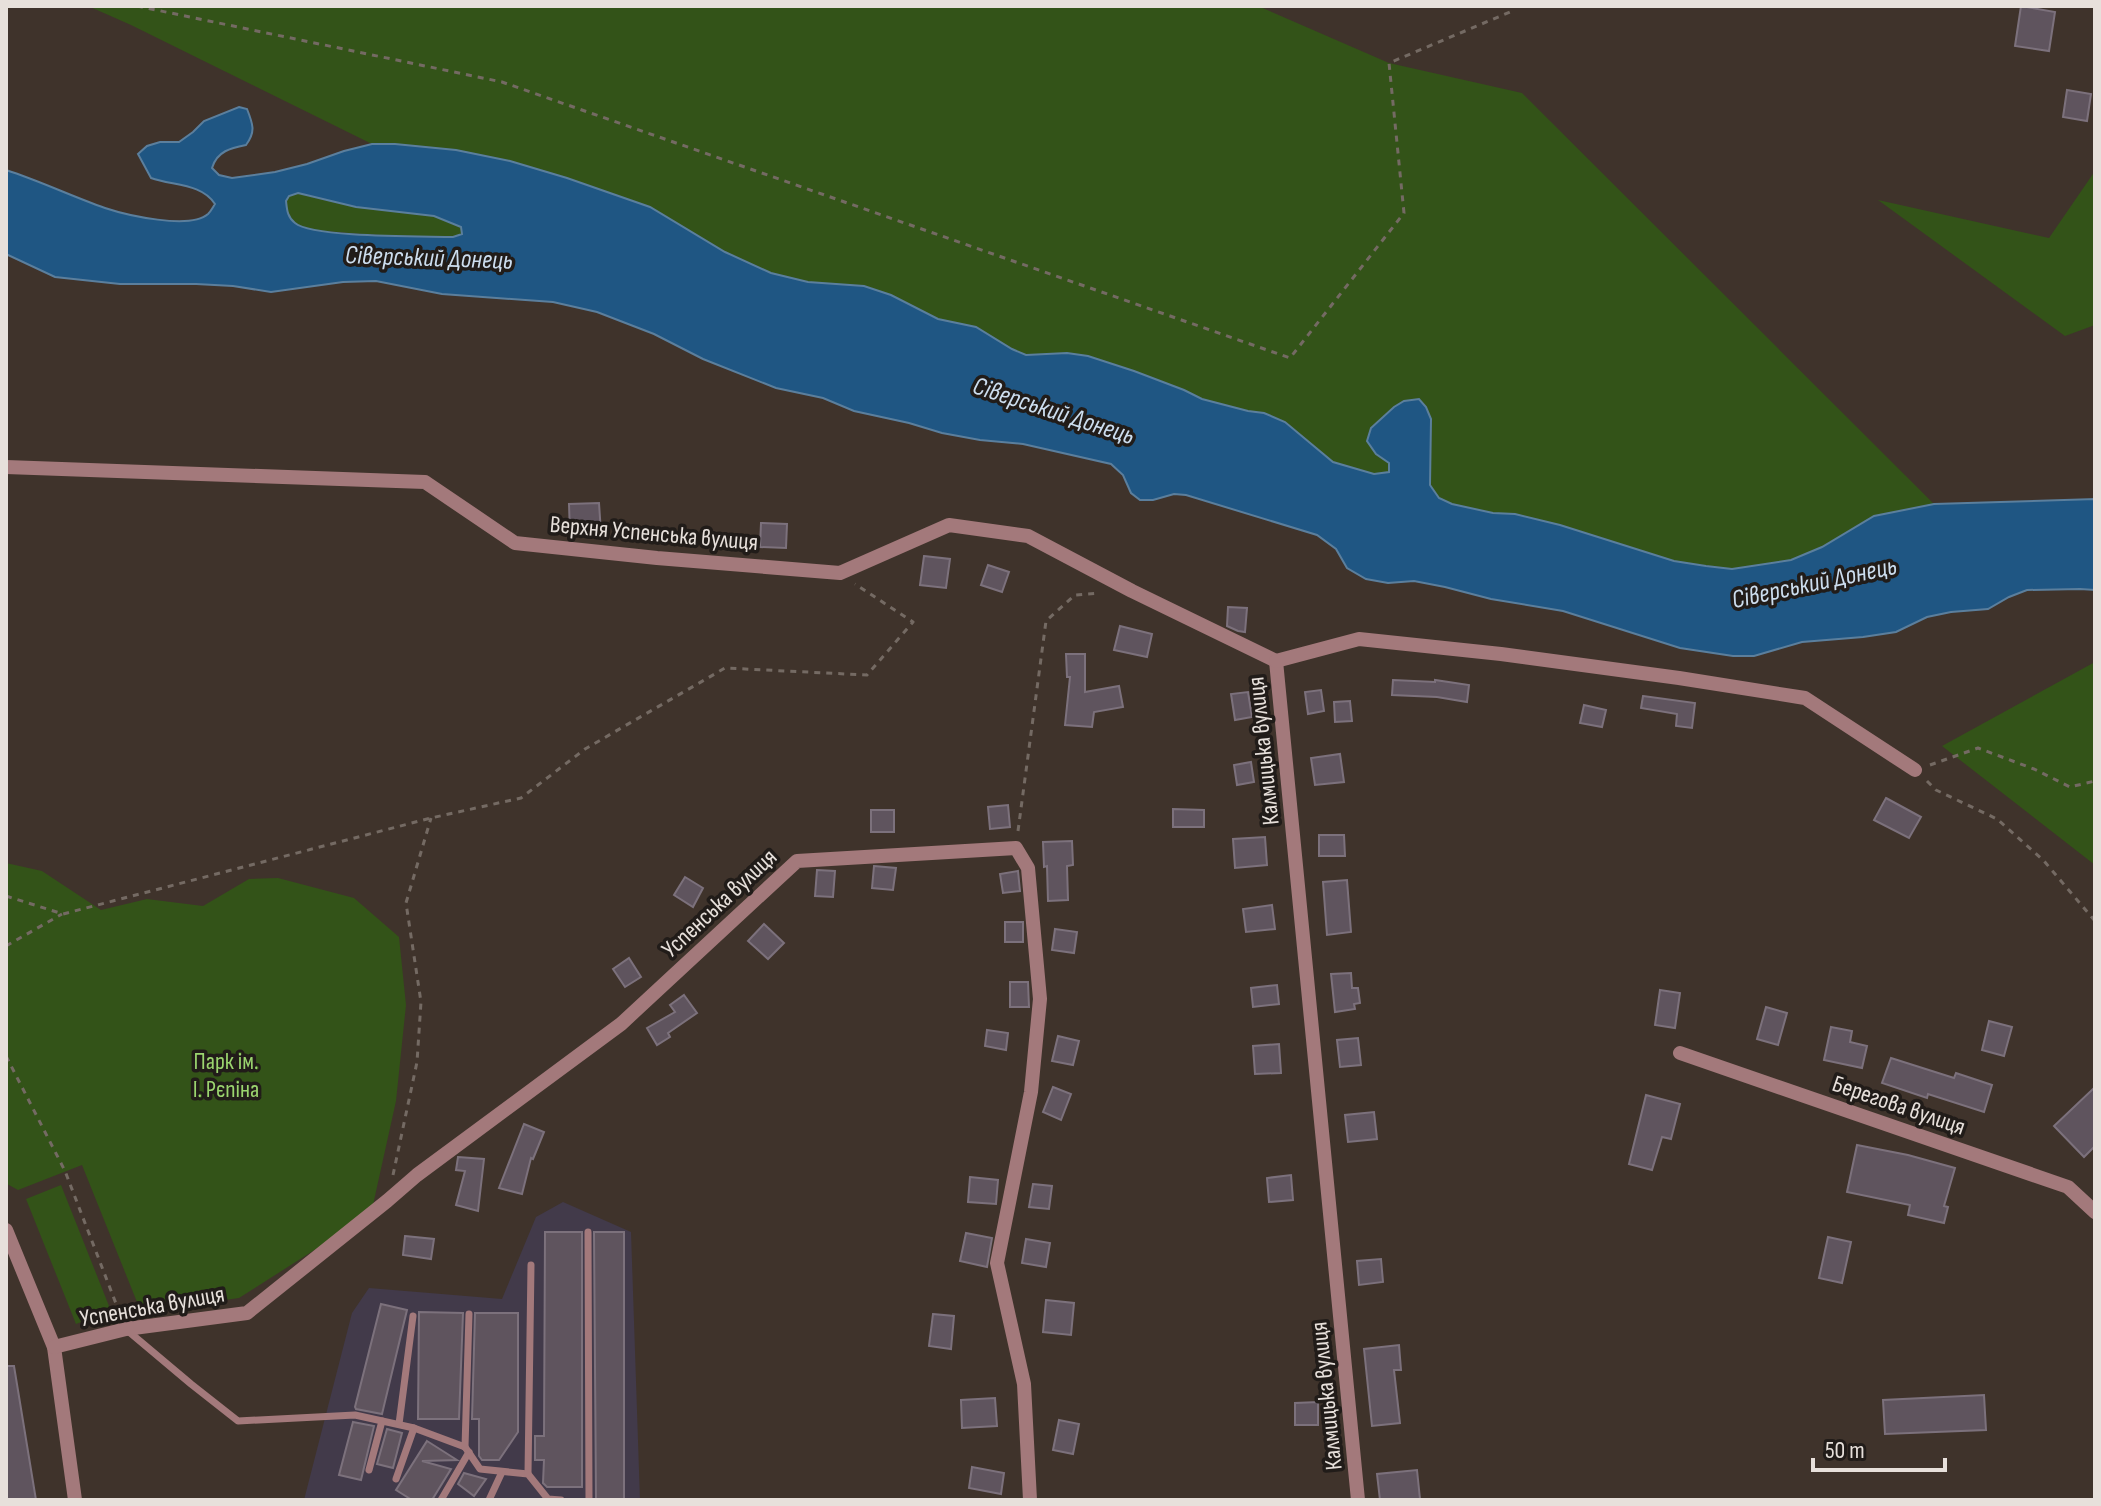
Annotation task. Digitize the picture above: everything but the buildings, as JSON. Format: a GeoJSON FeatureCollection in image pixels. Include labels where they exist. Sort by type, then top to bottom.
{"type":"FeatureCollection","features":[{"type":"Feature","properties":{"kind":"street","name":"Верхня Успенська вулиця"},"geometry":{"type":"LineString","coordinates":[[6,467],[425,482],[515,543],[840,573],[949,525],[1028,536],[1276,661]]}},
{"type":"Feature","properties":{"kind":"street","name":"Калмицька вулиця"},"geometry":{"type":"LineString","coordinates":[[1358,1500],[1276,661],[1359,639],[1501,654],[1805,698],[1915,770]]}},
{"type":"Feature","properties":{"kind":"street","name":"Успенська вулиця"},"geometry":{"type":"LineString","coordinates":[[54,1347],[126,1329],[247,1313],[417,1175],[621,1024],[797,861],[1016,848]]}},
{"type":"Feature","properties":{"kind":"street"},"geometry":{"type":"LineString","coordinates":[[1016,848],[1028,868],[1040,999],[1031,1092],[997,1263],[1024,1384],[1030,1500]]}},
{"type":"Feature","properties":{"kind":"street","name":"Берегова вулиця"},"geometry":{"type":"LineString","coordinates":[[1680,1053],[2068,1187],[2095,1212]]}},
{"type":"Feature","properties":{"kind":"street"},"geometry":{"type":"LineString","coordinates":[[6,1230],[54,1347],[75,1500]]}},
{"type":"Feature","properties":{"kind":"lane"},"geometry":{"type":"LineString","coordinates":[[588,1232],[589,1500]]}},
{"type":"Feature","properties":{"kind":"lane"},"geometry":{"type":"LineString","coordinates":[[531,1265],[528,1474],[548,1499],[561,1500]]}},
{"type":"Feature","properties":{"kind":"lane"},"geometry":{"type":"LineString","coordinates":[[441,1500],[467,1449],[469,1314]]}},
{"type":"Feature","properties":{"kind":"lane"},"geometry":{"type":"LineString","coordinates":[[399,1424],[413,1316]]}},
{"type":"Feature","properties":{"kind":"lane"},"geometry":{"type":"LineString","coordinates":[[126,1329],[238,1421],[355,1415],[414,1428],[467,1449],[480,1469],[528,1474]]}},
{"type":"Feature","properties":{"kind":"lane"},"geometry":{"type":"LineString","coordinates":[[369,1470],[382,1421]]}},
{"type":"Feature","properties":{"kind":"lane"},"geometry":{"type":"LineString","coordinates":[[396,1479],[414,1428]]}},
{"type":"Feature","properties":{"kind":"lane"},"geometry":{"type":"LineString","coordinates":[[489,1500],[502,1472]]}},
{"type":"Feature","properties":{"kind":"path"},"geometry":{"type":"LineString","coordinates":[[137,6],[502,82],[1290,358],[1404,213],[1389,63],[1510,12],[1512,6]]}},
{"type":"Feature","properties":{"kind":"path"},"geometry":{"type":"LineString","coordinates":[[6,946],[63,914],[431,818],[521,798],[585,749],[725,668],[867,675],[913,622],[849,579]]}},
{"type":"Feature","properties":{"kind":"path"},"geometry":{"type":"LineString","coordinates":[[1016,848],[1046,621],[1075,595],[1103,593]]}},
{"type":"Feature","properties":{"kind":"path"},"geometry":{"type":"LineString","coordinates":[[2095,781],[2070,787],[2034,769],[1978,748],[1915,770],[1936,790],[1997,819],[2044,861],[2095,921]]}},
{"type":"Feature","properties":{"kind":"path"},"geometry":{"type":"LineString","coordinates":[[387,1201],[417,1062],[421,1002],[406,903],[431,818]]}},
{"type":"Feature","properties":{"kind":"path"},"geometry":{"type":"LineString","coordinates":[[6,896],[63,914]]}},
{"type":"Feature","properties":{"kind":"path"},"geometry":{"type":"LineString","coordinates":[[6,1056],[65,1171],[126,1329]]}},
{"type":"Feature","properties":{"kind":"shaded area"},"geometry":{"type":"Polygon","coordinates":[[[563,1202],[631,1232],[640,1500],[304,1500],[352,1313],[369,1288],[502,1299],[536,1217],[563,1202]]]}},
{"type":"Feature","properties":{"kind":"green space"},"geometry":{"type":"Polygon","coordinates":[[[88,6],[1258,6],[1389,63],[1522,93],[1934,504],[1874,516],[1822,547],[1791,560],[1732,569],[1674,561],[1560,525],[1452,504],[1439,498],[1430,485],[1431,419],[1376,454],[1389,463],[1389,473],[1375,474],[1332,462],[1302,437],[1264,413],[1202,399],[1088,356],[1026,356],[976,327],[938,319],[916,309],[833,285],[771,273],[725,252],[650,207],[567,178],[510,161],[455,150],[372,144],[88,6]]]}},
{"type":"Feature","properties":{"kind":"green space"},"geometry":{"type":"Polygon","coordinates":[[[2095,171],[2095,325],[2065,336],[1878,200],[2049,238],[2095,171]]]}},
{"type":"Feature","properties":{"kind":"green space"},"geometry":{"type":"Polygon","coordinates":[[[298,193],[323,200],[434,216],[461,227],[462,234],[453,237],[396,236],[305,228],[293,222],[286,209],[289,196],[298,193]]]}},
{"type":"Feature","properties":{"kind":"green space"},"geometry":{"type":"Polygon","coordinates":[[[2095,662],[2095,865],[1942,746],[2095,662]]]}},
{"type":"Feature","properties":{"kind":"green space","name":"Парк ім. І. Рєпіна"},"geometry":{"type":"Polygon","coordinates":[[[6,863],[42,871],[101,910],[147,899],[203,906],[249,879],[278,878],[354,898],[399,937],[406,1005],[396,1101],[371,1214],[239,1298],[141,1312],[82,1165],[18,1190],[7,1184],[6,863]]]}},
{"type":"Feature","properties":{"kind":"green space"},"geometry":{"type":"Polygon","coordinates":[[[61,1185],[111,1311],[76,1324],[26,1199],[61,1185]]]}},
{"type":"Feature","properties":{"kind":"water","name":"Сіверський Донець"},"geometry":{"type":"Polygon","coordinates":[[[239,107],[247,109],[252,128],[249,140],[246,145],[221,154],[212,168],[219,175],[232,178],[275,172],[372,144],[395,144],[456,150],[510,161],[567,178],[650,207],[725,252],[771,273],[808,282],[864,286],[891,295],[938,319],[976,327],[1026,355],[1067,353],[1088,356],[1202,399],[1264,413],[1285,422],[1333,462],[1374,474],[1389,472],[1389,463],[1376,454],[1367,441],[1371,428],[1394,407],[1404,401],[1419,399],[1431,419],[1430,485],[1439,498],[1452,504],[1560,525],[1674,561],[1732,569],[1791,560],[1822,547],[1874,516],[1934,504],[2095,499],[2095,590],[2027,590],[1988,609],[1927,617],[1896,632],[1802,642],[1754,656],[1680,648],[1563,611],[1491,599],[1414,581],[1388,583],[1366,579],[1347,568],[1336,549],[1317,535],[1186,495],[1140,500],[1131,493],[1123,475],[1111,464],[1023,444],[942,433],[854,411],[823,398],[776,388],[597,312],[553,302],[442,294],[376,281],[343,282],[271,292],[196,284],[120,284],[55,277],[6,254],[6,170],[127,214],[187,221],[208,214],[215,204],[209,197],[194,189],[151,178],[138,154],[147,146],[160,142],[179,142],[204,121],[239,107]],[[298,193],[289,196],[286,201],[289,216],[306,228],[395,236],[453,237],[462,234],[461,227],[434,216],[356,207],[298,193]]]}}]}
